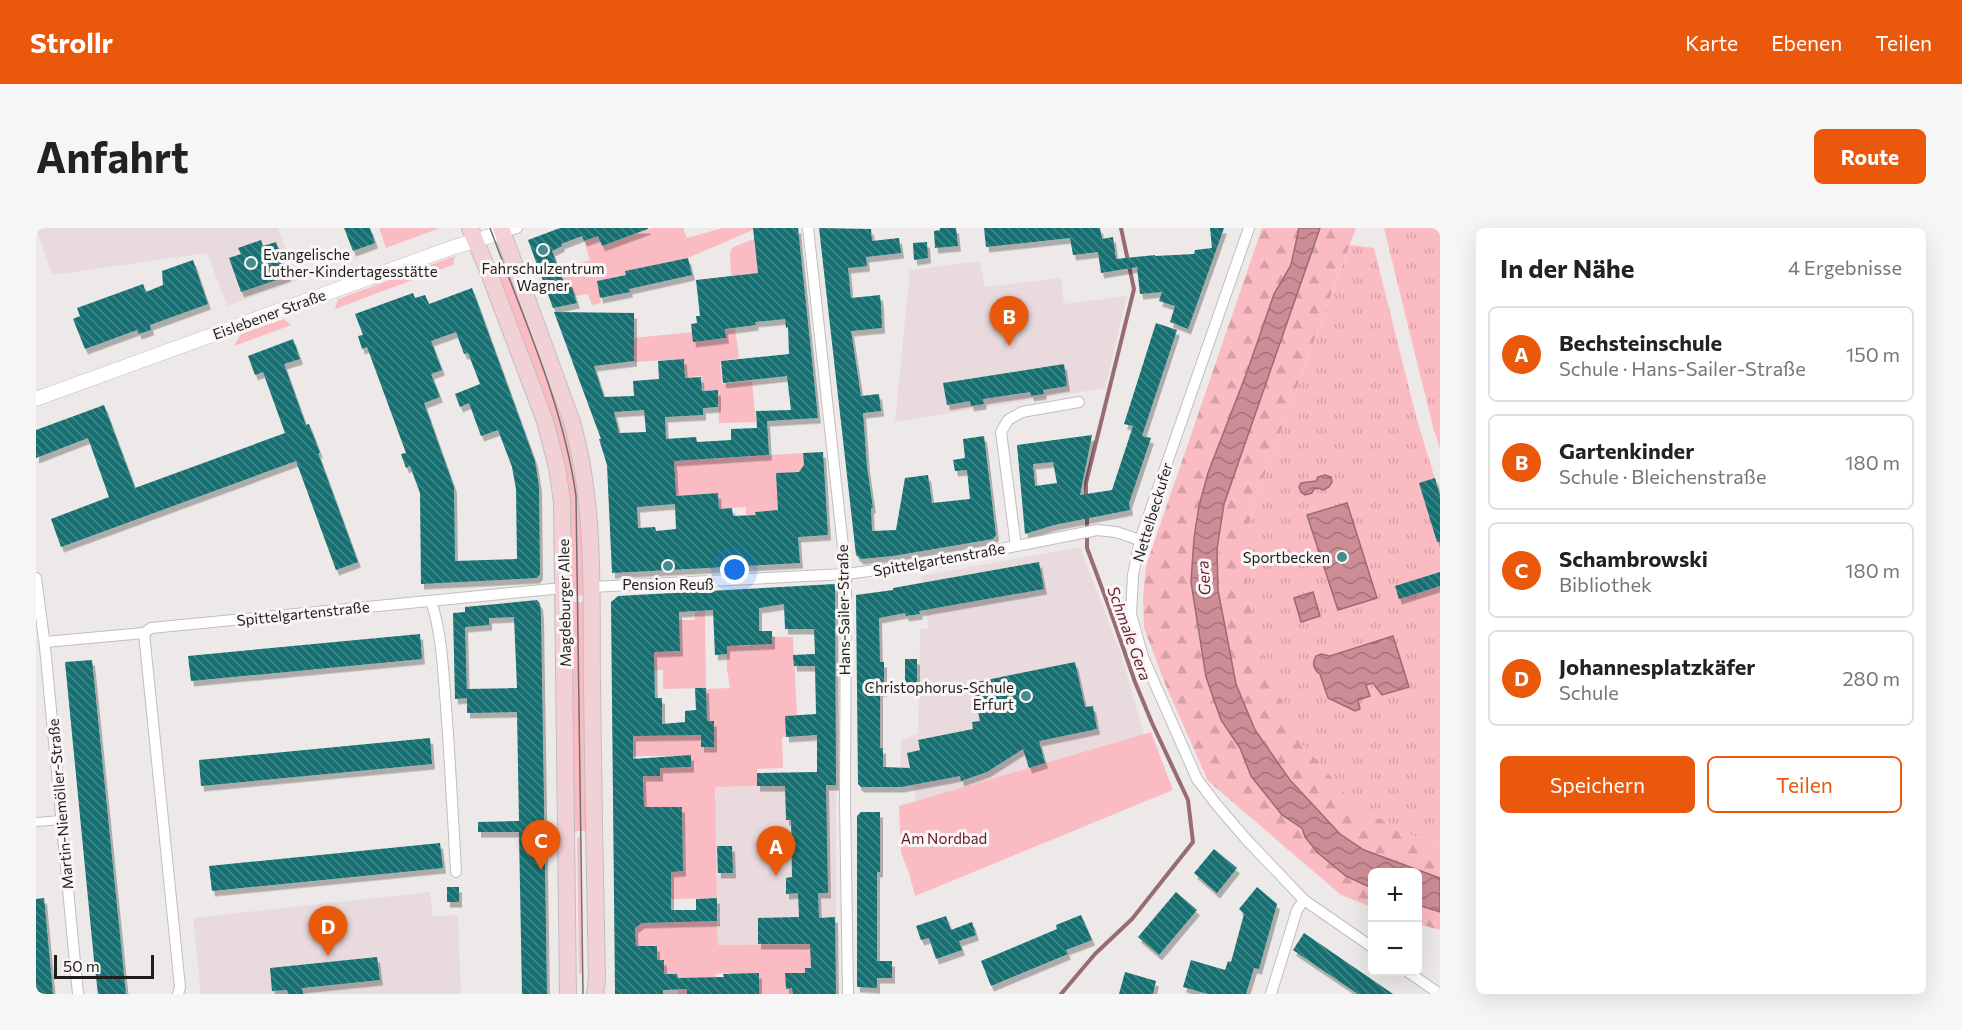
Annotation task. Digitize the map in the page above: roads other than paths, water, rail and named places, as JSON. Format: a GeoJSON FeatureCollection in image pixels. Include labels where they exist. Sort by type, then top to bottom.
{"type":"FeatureCollection","features":[{"type":"Feature","properties":{"kind":"main road","name":"Magdeburger Allee"},"geometry":{"type":"LineString","coordinates":[[507,229],[580,450],[586,492],[591,587],[597,979],[595,994]]}},
{"type":"Feature","properties":{"kind":"main road","name":"Magdeburger Allee"},"geometry":{"type":"LineString","coordinates":[[473,234],[549,435],[562,502],[568,836],[568,994]]}},
{"type":"Feature","properties":{"kind":"street","name":"Hans-Sailer-Straße"},"geometry":{"type":"LineString","coordinates":[[808,228],[846,574],[844,801],[848,994]]}},
{"type":"Feature","properties":{"kind":"street","name":"Nettelbeckufer"},"geometry":{"type":"LineString","coordinates":[[1249,228],[1140,540],[1133,575],[1131,614],[1143,657],[1197,779],[1223,813],[1304,900],[1368,944]]}},
{"type":"Feature","properties":{"kind":"street","name":"Eislebener Straße"},"geometry":{"type":"LineString","coordinates":[[36,399],[473,234],[507,229]]}},
{"type":"Feature","properties":{"kind":"street"},"geometry":{"type":"LineString","coordinates":[[1016,546],[1001,432],[1008,420],[1022,412],[1079,402]]}},
{"type":"Feature","properties":{"kind":"street","name":"Spittelgartenstraße"},"geometry":{"type":"LineString","coordinates":[[591,587],[846,574],[931,563],[1097,530],[1116,532],[1140,540]]}},
{"type":"Feature","properties":{"kind":"street","name":"Martin-Niemöller-Straße"},"geometry":{"type":"LineString","coordinates":[[36,578],[45,642],[78,994]]}},
{"type":"Feature","properties":{"kind":"street","name":"Spittelgartenstraße"},"geometry":{"type":"LineString","coordinates":[[45,642],[144,633],[151,628],[563,588]]}},
{"type":"Feature","properties":{"kind":"street"},"geometry":{"type":"LineString","coordinates":[[431,601],[438,621],[443,669],[456,872]]}},
{"type":"Feature","properties":{"kind":"street"},"geometry":{"type":"LineString","coordinates":[[144,633],[180,987],[178,994]]}},
{"type":"Feature","properties":{"kind":"street"},"geometry":{"type":"LineString","coordinates":[[36,822],[61,820]]}},
{"type":"Feature","properties":{"kind":"street"},"geometry":{"type":"LineString","coordinates":[[1271,994],[1297,910],[1304,900]]}},
{"type":"Feature","properties":{"kind":"street"},"geometry":{"type":"LineString","coordinates":[[1414,976],[1440,994]]}},
{"type":"Feature","properties":{"kind":"water","name":"Gera"},"geometry":{"type":"Polygon","coordinates":[[[1299,228],[1320,228],[1224,504],[1217,549],[1218,590],[1236,684],[1255,730],[1290,780],[1340,834],[1364,850],[1413,868],[1368,868],[1368,886],[1346,876],[1318,853],[1305,837],[1302,828],[1282,815],[1251,776],[1240,748],[1221,720],[1206,677],[1191,582],[1194,538],[1199,506],[1208,473],[1274,294],[1291,265],[1299,228]]]}},
{"type":"Feature","properties":{"kind":"water"},"geometry":{"type":"Polygon","coordinates":[[[1325,475],[1331,477],[1332,482],[1329,487],[1323,490],[1314,489],[1312,493],[1305,495],[1301,492],[1299,487],[1301,483],[1316,481],[1318,477],[1325,475]]]}},
{"type":"Feature","properties":{"kind":"water","name":"Sportbecken"},"geometry":{"type":"Polygon","coordinates":[[[1347,503],[1377,598],[1338,610],[1307,515],[1347,503]]]}},
{"type":"Feature","properties":{"kind":"water"},"geometry":{"type":"Polygon","coordinates":[[[1313,592],[1320,616],[1301,622],[1294,598],[1313,592]]]}},
{"type":"Feature","properties":{"kind":"water"},"geometry":{"type":"Polygon","coordinates":[[[1393,636],[1409,687],[1382,695],[1373,683],[1366,685],[1370,696],[1358,700],[1360,709],[1355,711],[1328,698],[1320,674],[1314,666],[1316,656],[1321,654],[1330,656],[1393,636]]]}},
{"type":"Feature","properties":{"kind":"water"},"geometry":{"type":"Polygon","coordinates":[[[1422,871],[1440,878],[1440,912],[1422,906],[1422,871]]]}},
{"type":"Feature","properties":{"kind":"waterway","name":"Schmale Gera"},"geometry":{"type":"LineString","coordinates":[[1086,496],[1086,483],[1134,289],[1121,228]]}},
{"type":"Feature","properties":{"kind":"waterway","name":"Schmale Gera"},"geometry":{"type":"LineString","coordinates":[[1061,994],[1095,954],[1132,919],[1193,842],[1188,800],[1135,682],[1087,548],[1087,516]]}},
{"type":"Feature","properties":{"kind":"tram line"},"geometry":{"type":"LineString","coordinates":[[490,228],[552,393],[570,461],[576,496],[583,994]]}},
{"type":"Feature","properties":{"kind":"place","name":"Fahrschulzentrum Wagner"},"geometry":{"type":"Point","coordinates":[543,250]}},
{"type":"Feature","properties":{"kind":"place","name":"Evangelische Luther-Kindertagesstätte"},"geometry":{"type":"Point","coordinates":[251,263]}},
{"type":"Feature","properties":{"kind":"place","name":"Gartenkinder"},"geometry":{"type":"Point","coordinates":[1009,346]}},
{"type":"Feature","properties":{"kind":"place","name":"Sportbecken"},"geometry":{"type":"Point","coordinates":[1342,557]}},
{"type":"Feature","properties":{"kind":"place","name":"Pension Reuß"},"geometry":{"type":"Point","coordinates":[668,566]}},
{"type":"Feature","properties":{"kind":"place","name":"Christophorus-Schule Erfurt"},"geometry":{"type":"Point","coordinates":[1026,696]}},
{"type":"Feature","properties":{"kind":"place","name":"Schambrowski"},"geometry":{"type":"Point","coordinates":[541,870]}},
{"type":"Feature","properties":{"kind":"place","name":"Bechsteinschule"},"geometry":{"type":"Point","coordinates":[776,876]}},
{"type":"Feature","properties":{"kind":"place","name":"Johannesplatzkäfer"},"geometry":{"type":"Point","coordinates":[328,956]}},
{"type":"Feature","properties":{"kind":"park label","name":"Am Nordbad"},"geometry":{"type":"Point","coordinates":[944,838]}}]}
